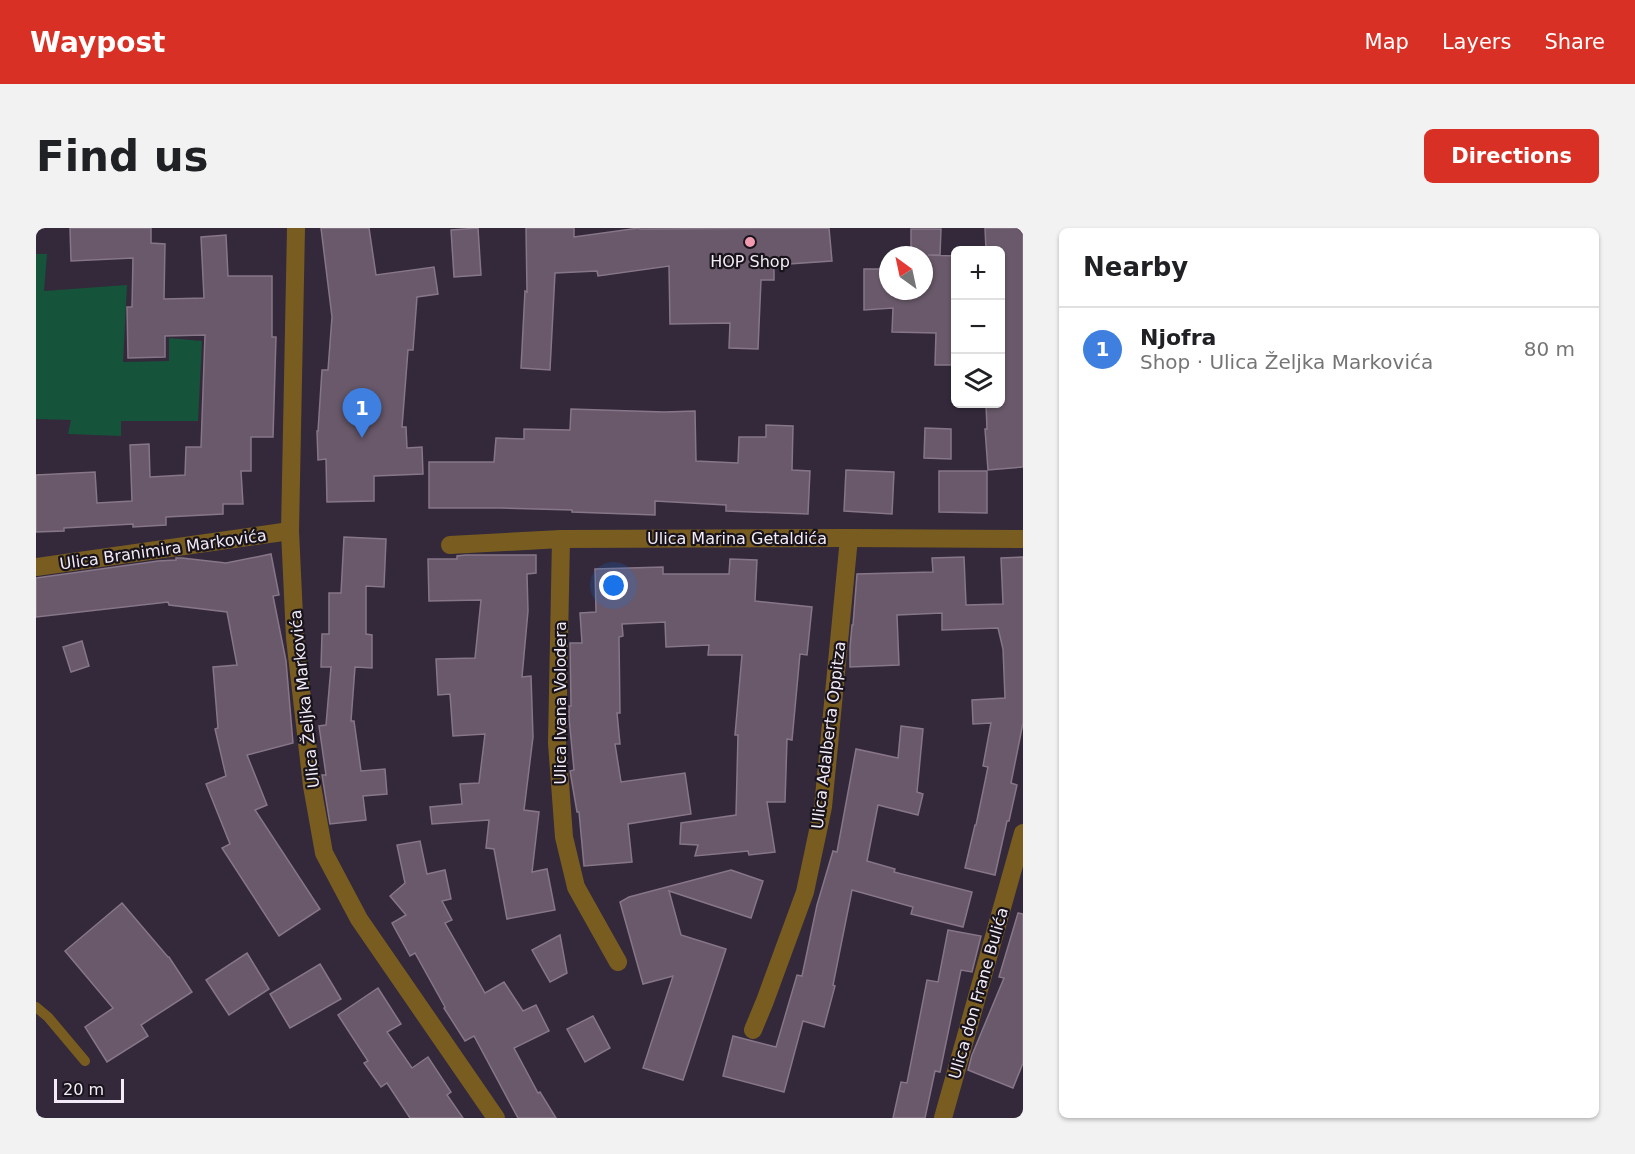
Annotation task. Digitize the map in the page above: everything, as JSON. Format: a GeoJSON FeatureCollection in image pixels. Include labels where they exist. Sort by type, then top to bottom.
{"type":"FeatureCollection","features":[{"type":"Feature","properties":{"kind":"street","name":"Ulica Željka Markovića"},"geometry":{"type":"LineString","coordinates":[[296,228],[290,531],[296,638],[312,786],[324,853],[359,919],[496,1118]]}},
{"type":"Feature","properties":{"kind":"street","name":"Ulica Branimira Markovića"},"geometry":{"type":"LineString","coordinates":[[36,567],[290,531]]}},
{"type":"Feature","properties":{"kind":"street","name":"Ulica Adalberta Oppitza"},"geometry":{"type":"LineString","coordinates":[[753,1030],[805,892],[823,807],[849,538]]}},
{"type":"Feature","properties":{"kind":"street","name":"Ulica Marina Getaldića"},"geometry":{"type":"LineString","coordinates":[[450,545],[561,539],[1023,539]]}},
{"type":"Feature","properties":{"kind":"street","name":"Ulica Ivana Volodera"},"geometry":{"type":"LineString","coordinates":[[561,539],[556,743],[564,837],[576,887],[618,962]]}},
{"type":"Feature","properties":{"kind":"street","name":"Ulica don Frane Bulića"},"geometry":{"type":"LineString","coordinates":[[943,1118],[1023,833]]}},
{"type":"Feature","properties":{"kind":"lane"},"geometry":{"type":"LineString","coordinates":[[36,1007],[48,1017],[86,1061]]}},
{"type":"Feature","properties":{"kind":"green space"},"geometry":{"type":"Polygon","coordinates":[[[36,254],[47,254],[44,291],[127,285],[123,362],[169,361],[169,338],[202,341],[198,421],[121,421],[121,436],[68,434],[71,420],[36,419],[36,254]]]}},
{"type":"Feature","properties":{"kind":"building"},"geometry":{"type":"Polygon","coordinates":[[[70,228],[151,228],[151,243],[165,244],[164,299],[204,298],[201,237],[226,235],[228,276],[272,276],[272,337],[276,337],[273,437],[251,437],[251,471],[241,471],[243,504],[223,504],[223,514],[166,517],[166,525],[133,527],[133,524],[36,532],[36,475],[95,472],[97,503],[132,501],[130,445],[149,444],[150,477],[185,475],[186,447],[201,447],[205,335],[165,336],[165,357],[128,358],[127,307],[132,307],[133,258],[71,261],[70,228]]]}},
{"type":"Feature","properties":{"kind":"building"},"geometry":{"type":"Polygon","coordinates":[[[321,228],[369,228],[376,275],[434,267],[438,294],[417,297],[413,350],[408,350],[402,427],[406,427],[407,448],[422,447],[423,474],[374,476],[374,501],[327,502],[326,459],[318,460],[317,431],[322,370],[328,370],[332,317],[321,228]]]}},
{"type":"Feature","properties":{"kind":"building"},"geometry":{"type":"Polygon","coordinates":[[[478,228],[481,275],[454,277],[451,230],[478,228]]]}},
{"type":"Feature","properties":{"kind":"building"},"geometry":{"type":"Polygon","coordinates":[[[526,228],[574,228],[574,237],[639,228],[829,228],[832,261],[774,265],[774,280],[761,280],[758,349],[729,348],[730,323],[670,324],[669,266],[598,276],[597,271],[555,273],[550,370],[521,368],[525,291],[527,292],[526,228]]]}},
{"type":"Feature","properties":{"kind":"building"},"geometry":{"type":"Polygon","coordinates":[[[985,228],[1023,228],[1023,467],[988,470],[986,408],[1005,408],[1005,246],[986,246],[985,228]]]}},
{"type":"Feature","properties":{"kind":"building"},"geometry":{"type":"Polygon","coordinates":[[[911,229],[941,229],[940,255],[933,255],[933,246],[911,246],[911,229]]]}},
{"type":"Feature","properties":{"kind":"building"},"geometry":{"type":"Polygon","coordinates":[[[933,255],[951,256],[951,365],[935,365],[936,333],[892,332],[893,308],[864,310],[864,269],[879,269],[879,300],[933,300],[933,255]]]}},
{"type":"Feature","properties":{"kind":"building"},"geometry":{"type":"Polygon","coordinates":[[[571,409],[695,411],[696,461],[738,463],[739,437],[766,437],[766,425],[793,426],[792,470],[810,471],[808,514],[726,511],[726,505],[655,501],[655,515],[572,512],[572,510],[429,508],[429,462],[494,462],[496,438],[524,439],[524,429],[570,430],[571,409]]]}},
{"type":"Feature","properties":{"kind":"building"},"geometry":{"type":"Polygon","coordinates":[[[925,428],[951,429],[951,459],[924,458],[925,428]]]}},
{"type":"Feature","properties":{"kind":"building"},"geometry":{"type":"Polygon","coordinates":[[[846,470],[894,472],[892,514],[844,511],[846,470]]]}},
{"type":"Feature","properties":{"kind":"building"},"geometry":{"type":"Polygon","coordinates":[[[939,471],[987,471],[987,513],[939,512],[939,471]]]}},
{"type":"Feature","properties":{"kind":"building"},"geometry":{"type":"Polygon","coordinates":[[[344,537],[386,539],[384,587],[366,586],[366,634],[372,635],[372,668],[355,667],[351,721],[354,721],[361,771],[385,769],[387,794],[363,796],[366,820],[330,824],[322,775],[326,775],[319,726],[326,725],[331,667],[321,667],[322,634],[329,634],[329,593],[341,593],[344,537]]]}},
{"type":"Feature","properties":{"kind":"building"},"geometry":{"type":"Polygon","coordinates":[[[271,554],[279,595],[273,596],[286,661],[293,743],[247,755],[267,805],[255,810],[320,909],[279,936],[222,848],[230,844],[206,784],[226,776],[215,729],[218,728],[213,667],[237,665],[227,612],[169,605],[168,602],[36,617],[36,578],[176,560],[176,558],[226,563],[271,554]]]}},
{"type":"Feature","properties":{"kind":"building"},"geometry":{"type":"Polygon","coordinates":[[[536,555],[536,573],[527,574],[528,611],[522,677],[531,676],[533,737],[524,810],[539,812],[532,872],[547,869],[555,910],[507,919],[494,849],[486,848],[489,820],[432,824],[430,807],[462,804],[460,784],[479,783],[485,734],[453,736],[450,694],[438,695],[436,659],[475,658],[481,600],[429,601],[428,559],[457,559],[457,556],[536,555]]]}},
{"type":"Feature","properties":{"kind":"building"},"geometry":{"type":"Polygon","coordinates":[[[964,557],[966,605],[1003,604],[1001,558],[1023,557],[1023,723],[1011,783],[1017,785],[995,875],[965,868],[988,767],[983,766],[991,723],[973,724],[972,700],[1005,698],[1003,649],[998,628],[942,630],[942,613],[897,615],[899,665],[850,667],[857,574],[933,572],[932,558],[964,557]]]}},
{"type":"Feature","properties":{"kind":"building"},"geometry":{"type":"Polygon","coordinates":[[[730,559],[757,560],[755,601],[812,607],[807,655],[800,654],[792,740],[787,739],[785,802],[767,802],[775,852],[749,855],[748,851],[695,856],[698,845],[680,844],[681,823],[736,815],[738,735],[735,735],[742,655],[708,655],[709,645],[666,647],[665,622],[622,624],[623,636],[619,637],[620,713],[617,713],[620,744],[615,744],[621,782],[685,773],[691,814],[628,824],[632,862],[584,866],[579,812],[577,812],[570,771],[574,770],[569,718],[569,706],[571,706],[570,643],[582,643],[580,613],[596,612],[595,569],[663,567],[663,574],[729,574],[730,559]]]}},
{"type":"Feature","properties":{"kind":"building"},"geometry":{"type":"Polygon","coordinates":[[[82,641],[89,666],[71,672],[63,647],[82,641]]]}},
{"type":"Feature","properties":{"kind":"building"},"geometry":{"type":"Polygon","coordinates":[[[901,726],[923,729],[917,792],[923,794],[918,815],[878,805],[867,861],[895,869],[894,872],[972,892],[963,927],[911,914],[913,907],[852,890],[833,985],[835,986],[824,1027],[803,1021],[784,1092],[723,1076],[733,1036],[776,1047],[797,975],[802,976],[817,905],[833,851],[837,852],[856,749],[898,758],[901,726]]]}},
{"type":"Feature","properties":{"kind":"building"},"geometry":{"type":"Polygon","coordinates":[[[420,841],[427,874],[445,870],[451,899],[442,901],[452,920],[445,923],[485,993],[504,982],[523,1011],[536,1005],[549,1031],[514,1048],[538,1093],[540,1092],[556,1118],[518,1118],[474,1036],[465,1041],[444,1008],[415,953],[410,956],[392,923],[406,915],[390,896],[405,883],[397,845],[420,841]]]}},
{"type":"Feature","properties":{"kind":"building"},"geometry":{"type":"Polygon","coordinates":[[[731,870],[763,881],[751,918],[669,891],[681,935],[726,949],[683,1080],[643,1068],[673,976],[643,984],[620,902],[629,897],[731,870]]]}},
{"type":"Feature","properties":{"kind":"building"},"geometry":{"type":"Polygon","coordinates":[[[122,903],[169,957],[192,992],[141,1025],[148,1036],[107,1062],[85,1027],[113,1008],[65,951],[122,903]]]}},
{"type":"Feature","properties":{"kind":"building"},"geometry":{"type":"Polygon","coordinates":[[[1018,913],[1023,914],[1023,1063],[1013,1088],[968,1070],[1004,978],[999,977],[1018,913]]]}},
{"type":"Feature","properties":{"kind":"building"},"geometry":{"type":"Polygon","coordinates":[[[948,930],[981,936],[972,972],[961,970],[940,1072],[935,1071],[925,1118],[893,1118],[901,1082],[907,1083],[927,980],[938,982],[948,930]]]}},
{"type":"Feature","properties":{"kind":"building"},"geometry":{"type":"Polygon","coordinates":[[[560,935],[567,973],[550,982],[532,950],[560,935]]]}},
{"type":"Feature","properties":{"kind":"building"},"geometry":{"type":"Polygon","coordinates":[[[247,953],[269,989],[229,1015],[206,980],[247,953]]]}},
{"type":"Feature","properties":{"kind":"building"},"geometry":{"type":"Polygon","coordinates":[[[320,964],[341,999],[290,1028],[270,994],[320,964]]]}},
{"type":"Feature","properties":{"kind":"building"},"geometry":{"type":"Polygon","coordinates":[[[378,988],[401,1024],[387,1032],[412,1068],[428,1057],[451,1092],[447,1095],[463,1118],[410,1118],[387,1083],[381,1087],[364,1063],[368,1061],[338,1015],[378,988]]]}},
{"type":"Feature","properties":{"kind":"building"},"geometry":{"type":"Polygon","coordinates":[[[593,1016],[610,1048],[585,1062],[567,1029],[593,1016]]]}},
{"type":"Feature","properties":{"kind":"place","name":"HOP Shop"},"geometry":{"type":"Point","coordinates":[750,242]}},
{"type":"Feature","properties":{"kind":"place","name":"Njofra"},"geometry":{"type":"Point","coordinates":[362,438]}}]}
